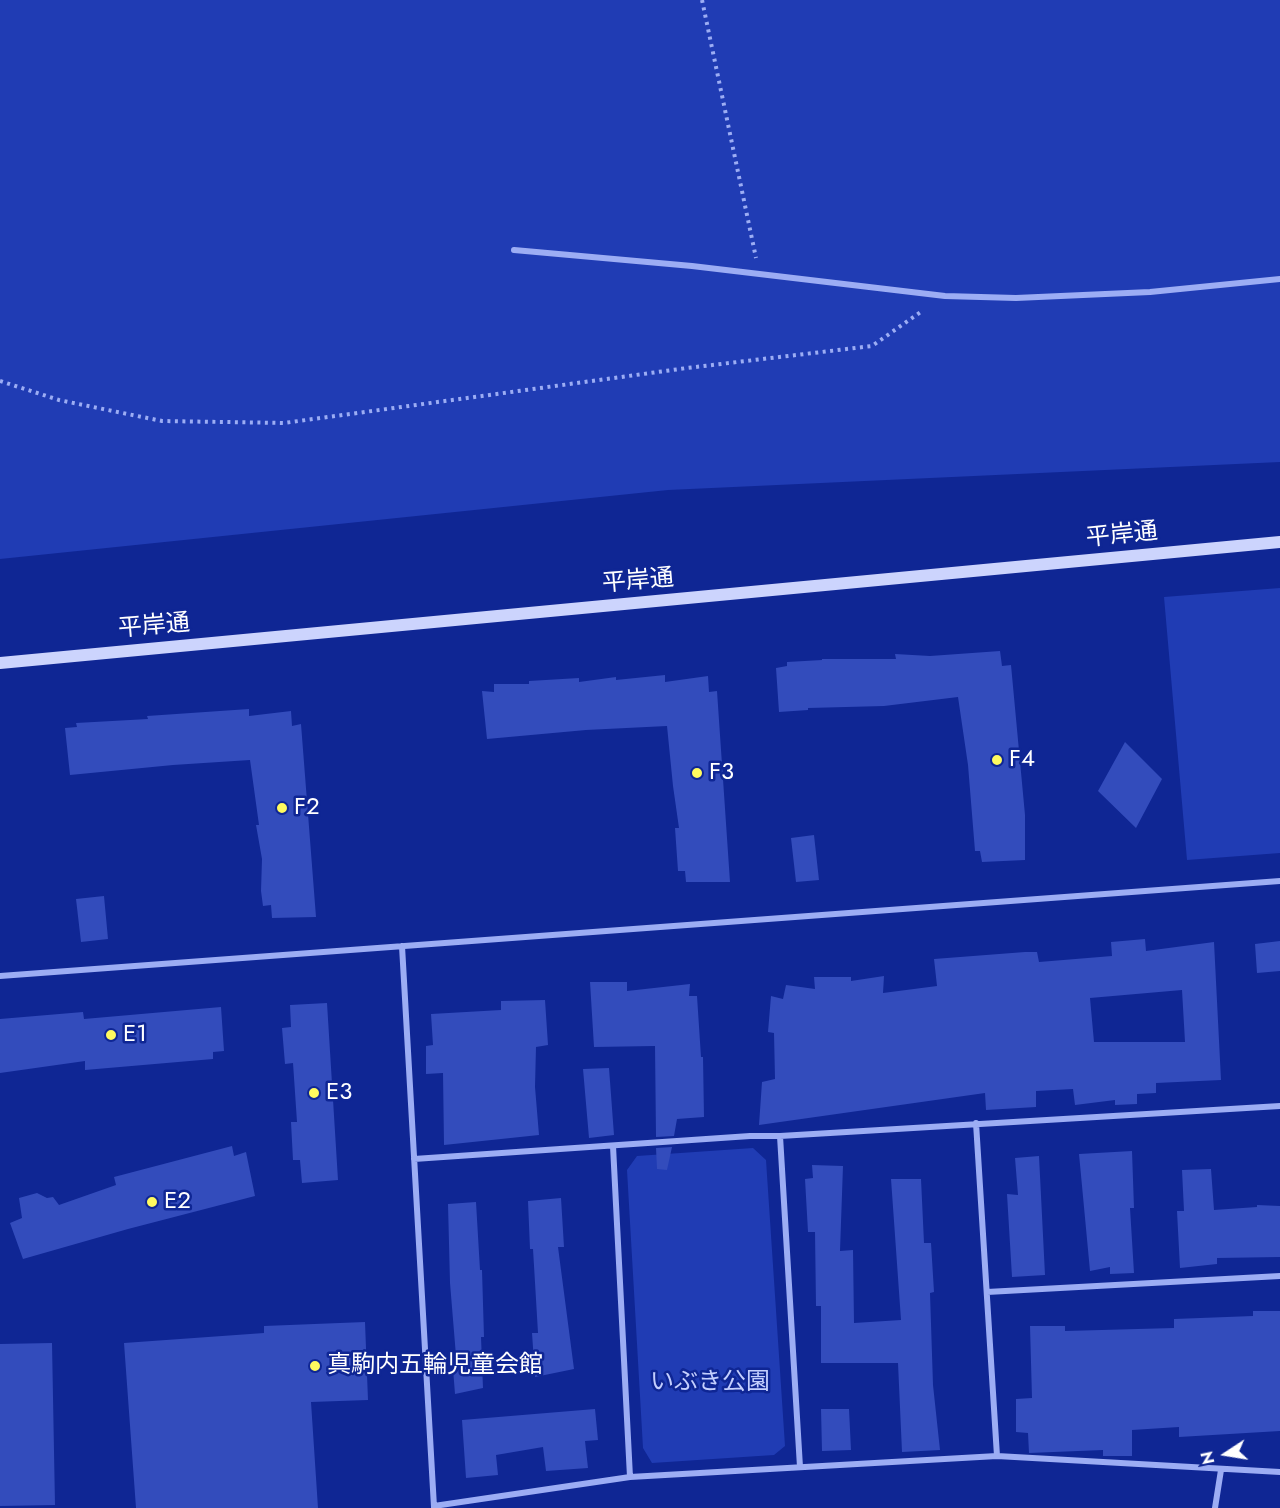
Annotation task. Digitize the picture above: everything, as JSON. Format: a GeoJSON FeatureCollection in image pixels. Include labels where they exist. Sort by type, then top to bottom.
{"type":"FeatureCollection","features":[{"type":"Feature","properties":{"kind":"street"},"geometry":{"type":"LineString","coordinates":[[514,250],[680,265],[945,296],[1016,298],[1150,292],[1280,279]]}},
{"type":"Feature","properties":{"kind":"street","name":"平岸通"},"geometry":{"type":"LineString","coordinates":[[0,663],[1280,542]]}},
{"type":"Feature","properties":{"kind":"street"},"geometry":{"type":"LineString","coordinates":[[0,976],[1280,881]]}},
{"type":"Feature","properties":{"kind":"street"},"geometry":{"type":"LineString","coordinates":[[402,946],[434,1507],[630,1477],[997,1456],[1280,1472]]}},
{"type":"Feature","properties":{"kind":"street"},"geometry":{"type":"LineString","coordinates":[[414,1159],[750,1136],[1280,1106]]}},
{"type":"Feature","properties":{"kind":"street"},"geometry":{"type":"LineString","coordinates":[[976,1123],[997,1456]]}},
{"type":"Feature","properties":{"kind":"street"},"geometry":{"type":"LineString","coordinates":[[780,1136],[800,1467]]}},
{"type":"Feature","properties":{"kind":"street"},"geometry":{"type":"LineString","coordinates":[[613,1146],[630,1477]]}},
{"type":"Feature","properties":{"kind":"street"},"geometry":{"type":"LineString","coordinates":[[987,1292],[1280,1276]]}},
{"type":"Feature","properties":{"kind":"street"},"geometry":{"type":"LineString","coordinates":[[1215,1508],[1221,1470]]}},
{"type":"Feature","properties":{"kind":"path"},"geometry":{"type":"LineString","coordinates":[[702,0],[760,274]]}},
{"type":"Feature","properties":{"kind":"path"},"geometry":{"type":"LineString","coordinates":[[0,381],[59,400],[162,421],[284,423],[687,368],[872,346],[945,296]]}},
{"type":"Feature","properties":{"kind":"green space"},"geometry":{"type":"Polygon","coordinates":[[[0,0],[1280,0],[1280,462],[668,490],[0,559],[0,0]]]}},
{"type":"Feature","properties":{"kind":"green space"},"geometry":{"type":"Polygon","coordinates":[[[1280,588],[1280,853],[1187,860],[1164,597],[1280,588]]]}},
{"type":"Feature","properties":{"kind":"green space","name":"いぶき公園"},"geometry":{"type":"Polygon","coordinates":[[[753,1148],[766,1160],[785,1446],[774,1455],[652,1463],[643,1448],[627,1170],[637,1156],[753,1148]]]}},
{"type":"Feature","properties":{"kind":"building","name":"F4"},"geometry":{"type":"Polygon","coordinates":[[[1000,651],[1002,666],[1011,665],[1025,815],[1025,860],[982,862],[980,851],[975,851],[968,765],[958,697],[884,706],[808,708],[808,710],[779,712],[776,668],[787,666],[787,662],[822,659],[896,659],[895,654],[930,656],[1000,651]]]}},
{"type":"Feature","properties":{"kind":"building","name":"F3"},"geometry":{"type":"Polygon","coordinates":[[[665,675],[665,682],[708,676],[709,692],[717,691],[730,882],[686,882],[685,871],[678,871],[675,828],[679,828],[667,726],[586,730],[487,739],[482,691],[494,692],[494,684],[529,684],[529,681],[579,678],[579,682],[616,677],[616,680],[665,675]]]}},
{"type":"Feature","properties":{"kind":"building","name":"F2"},"geometry":{"type":"Polygon","coordinates":[[[249,709],[249,716],[291,711],[292,726],[301,724],[316,917],[272,918],[271,905],[263,906],[262,859],[256,825],[259,825],[250,760],[70,775],[65,728],[77,727],[76,723],[148,719],[147,716],[249,709]]]}},
{"type":"Feature","properties":{"kind":"building"},"geometry":{"type":"Polygon","coordinates":[[[1125,742],[1162,779],[1136,828],[1098,791],[1125,742]]]}},
{"type":"Feature","properties":{"kind":"building"},"geometry":{"type":"Polygon","coordinates":[[[814,835],[819,880],[796,882],[791,838],[814,835]]]}},
{"type":"Feature","properties":{"kind":"building"},"geometry":{"type":"Polygon","coordinates":[[[104,896],[108,939],[81,942],[76,899],[104,896]]]}},
{"type":"Feature","properties":{"kind":"building"},"geometry":{"type":"Polygon","coordinates":[[[1145,939],[1146,951],[1214,942],[1221,1080],[1156,1083],[1156,1093],[1137,1094],[1137,1104],[1115,1105],[1115,1100],[1075,1105],[1073,1089],[1036,1091],[1036,1107],[986,1110],[985,1093],[759,1125],[762,1082],[775,1079],[774,1033],[768,1032],[771,996],[783,999],[786,985],[815,989],[814,977],[851,977],[851,981],[884,976],[883,993],[937,986],[934,959],[1025,952],[1037,952],[1039,962],[1112,956],[1111,942],[1145,939]],[[1182,990],[1090,998],[1094,1042],[1185,1042],[1182,990]]]}},
{"type":"Feature","properties":{"kind":"building"},"geometry":{"type":"Polygon","coordinates":[[[1280,941],[1280,971],[1257,973],[1255,944],[1280,941]]]}},
{"type":"Feature","properties":{"kind":"building"},"geometry":{"type":"Polygon","coordinates":[[[590,982],[627,982],[627,991],[690,984],[689,996],[697,996],[701,1057],[703,1057],[704,1117],[677,1119],[674,1136],[656,1137],[655,1046],[594,1047],[590,982]]]}},
{"type":"Feature","properties":{"kind":"building"},"geometry":{"type":"Polygon","coordinates":[[[545,1000],[548,1045],[536,1047],[535,1087],[539,1135],[444,1145],[443,1073],[426,1074],[426,1046],[433,1045],[431,1014],[501,1010],[501,1001],[545,1000]]]}},
{"type":"Feature","properties":{"kind":"building","name":"E3"},"geometry":{"type":"Polygon","coordinates":[[[327,1003],[338,1180],[302,1183],[300,1160],[293,1160],[291,1122],[297,1122],[293,1063],[285,1064],[282,1028],[291,1027],[290,1005],[327,1003]]]}},
{"type":"Feature","properties":{"kind":"building","name":"E1"},"geometry":{"type":"Polygon","coordinates":[[[221,1007],[224,1051],[213,1052],[213,1059],[85,1070],[85,1061],[0,1073],[0,1019],[83,1012],[84,1019],[221,1007]]]}},
{"type":"Feature","properties":{"kind":"building"},"geometry":{"type":"Polygon","coordinates":[[[609,1068],[614,1135],[589,1138],[583,1069],[609,1068]]]}},
{"type":"Feature","properties":{"kind":"building","name":"E2"},"geometry":{"type":"Polygon","coordinates":[[[232,1146],[234,1156],[246,1152],[255,1196],[23,1259],[10,1223],[22,1218],[19,1198],[37,1193],[47,1198],[53,1197],[59,1205],[116,1185],[114,1177],[232,1146]]]}},
{"type":"Feature","properties":{"kind":"building"},"geometry":{"type":"Polygon","coordinates":[[[672,1147],[667,1170],[657,1169],[656,1148],[672,1147]]]}},
{"type":"Feature","properties":{"kind":"building"},"geometry":{"type":"Polygon","coordinates":[[[1132,1151],[1134,1208],[1130,1208],[1134,1273],[1110,1274],[1110,1267],[1090,1271],[1079,1154],[1132,1151]]]}},
{"type":"Feature","properties":{"kind":"building"},"geometry":{"type":"Polygon","coordinates":[[[1039,1156],[1045,1275],[1012,1277],[1007,1194],[1018,1195],[1015,1158],[1039,1156]]]}},
{"type":"Feature","properties":{"kind":"building"},"geometry":{"type":"Polygon","coordinates":[[[812,1165],[843,1166],[840,1251],[853,1250],[854,1323],[901,1320],[891,1179],[921,1179],[924,1243],[931,1243],[934,1292],[930,1293],[933,1385],[940,1450],[902,1452],[898,1363],[821,1363],[821,1306],[816,1306],[815,1232],[808,1232],[805,1179],[813,1178],[812,1165]]]}},
{"type":"Feature","properties":{"kind":"building"},"geometry":{"type":"Polygon","coordinates":[[[1211,1169],[1214,1210],[1257,1207],[1257,1205],[1280,1206],[1280,1257],[1217,1258],[1217,1264],[1180,1268],[1177,1211],[1184,1211],[1182,1170],[1211,1169]]]}},
{"type":"Feature","properties":{"kind":"building"},"geometry":{"type":"Polygon","coordinates":[[[561,1198],[564,1247],[558,1247],[574,1369],[535,1377],[532,1333],[538,1333],[528,1201],[561,1198]]]}},
{"type":"Feature","properties":{"kind":"building"},"geometry":{"type":"Polygon","coordinates":[[[476,1202],[480,1270],[482,1270],[483,1388],[455,1394],[452,1356],[456,1356],[450,1283],[448,1204],[476,1202]]]}},
{"type":"Feature","properties":{"kind":"building"},"geometry":{"type":"Polygon","coordinates":[[[1253,1311],[1280,1311],[1280,1431],[1179,1437],[1179,1427],[1132,1430],[1132,1456],[1103,1456],[1103,1450],[1029,1453],[1028,1433],[1016,1432],[1016,1399],[1032,1398],[1030,1326],[1065,1326],[1065,1331],[1174,1328],[1174,1319],[1253,1316],[1253,1311]]]}},
{"type":"Feature","properties":{"kind":"building"},"geometry":{"type":"Polygon","coordinates":[[[365,1322],[368,1400],[311,1402],[318,1508],[136,1508],[124,1343],[264,1333],[264,1326],[365,1322]]]}},
{"type":"Feature","properties":{"kind":"building"},"geometry":{"type":"Polygon","coordinates":[[[52,1343],[55,1505],[0,1506],[0,1344],[52,1343]]]}},
{"type":"Feature","properties":{"kind":"building"},"geometry":{"type":"Polygon","coordinates":[[[595,1409],[598,1440],[585,1441],[588,1468],[546,1471],[543,1447],[496,1455],[498,1475],[466,1478],[462,1420],[595,1409]]]}},
{"type":"Feature","properties":{"kind":"building"},"geometry":{"type":"Polygon","coordinates":[[[821,1409],[849,1409],[851,1450],[822,1451],[821,1409]]]}},
{"type":"Feature","properties":{"kind":"place","name":"F4"},"geometry":{"type":"Point","coordinates":[997,760]}},
{"type":"Feature","properties":{"kind":"place","name":"F3"},"geometry":{"type":"Point","coordinates":[697,773]}},
{"type":"Feature","properties":{"kind":"place","name":"F2"},"geometry":{"type":"Point","coordinates":[282,808]}},
{"type":"Feature","properties":{"kind":"place","name":"E1"},"geometry":{"type":"Point","coordinates":[111,1035]}},
{"type":"Feature","properties":{"kind":"place","name":"E3"},"geometry":{"type":"Point","coordinates":[314,1093]}},
{"type":"Feature","properties":{"kind":"place","name":"E2"},"geometry":{"type":"Point","coordinates":[152,1202]}},
{"type":"Feature","properties":{"kind":"place","name":"真駒内五輪児童会館"},"geometry":{"type":"Point","coordinates":[315,1366]}}]}
